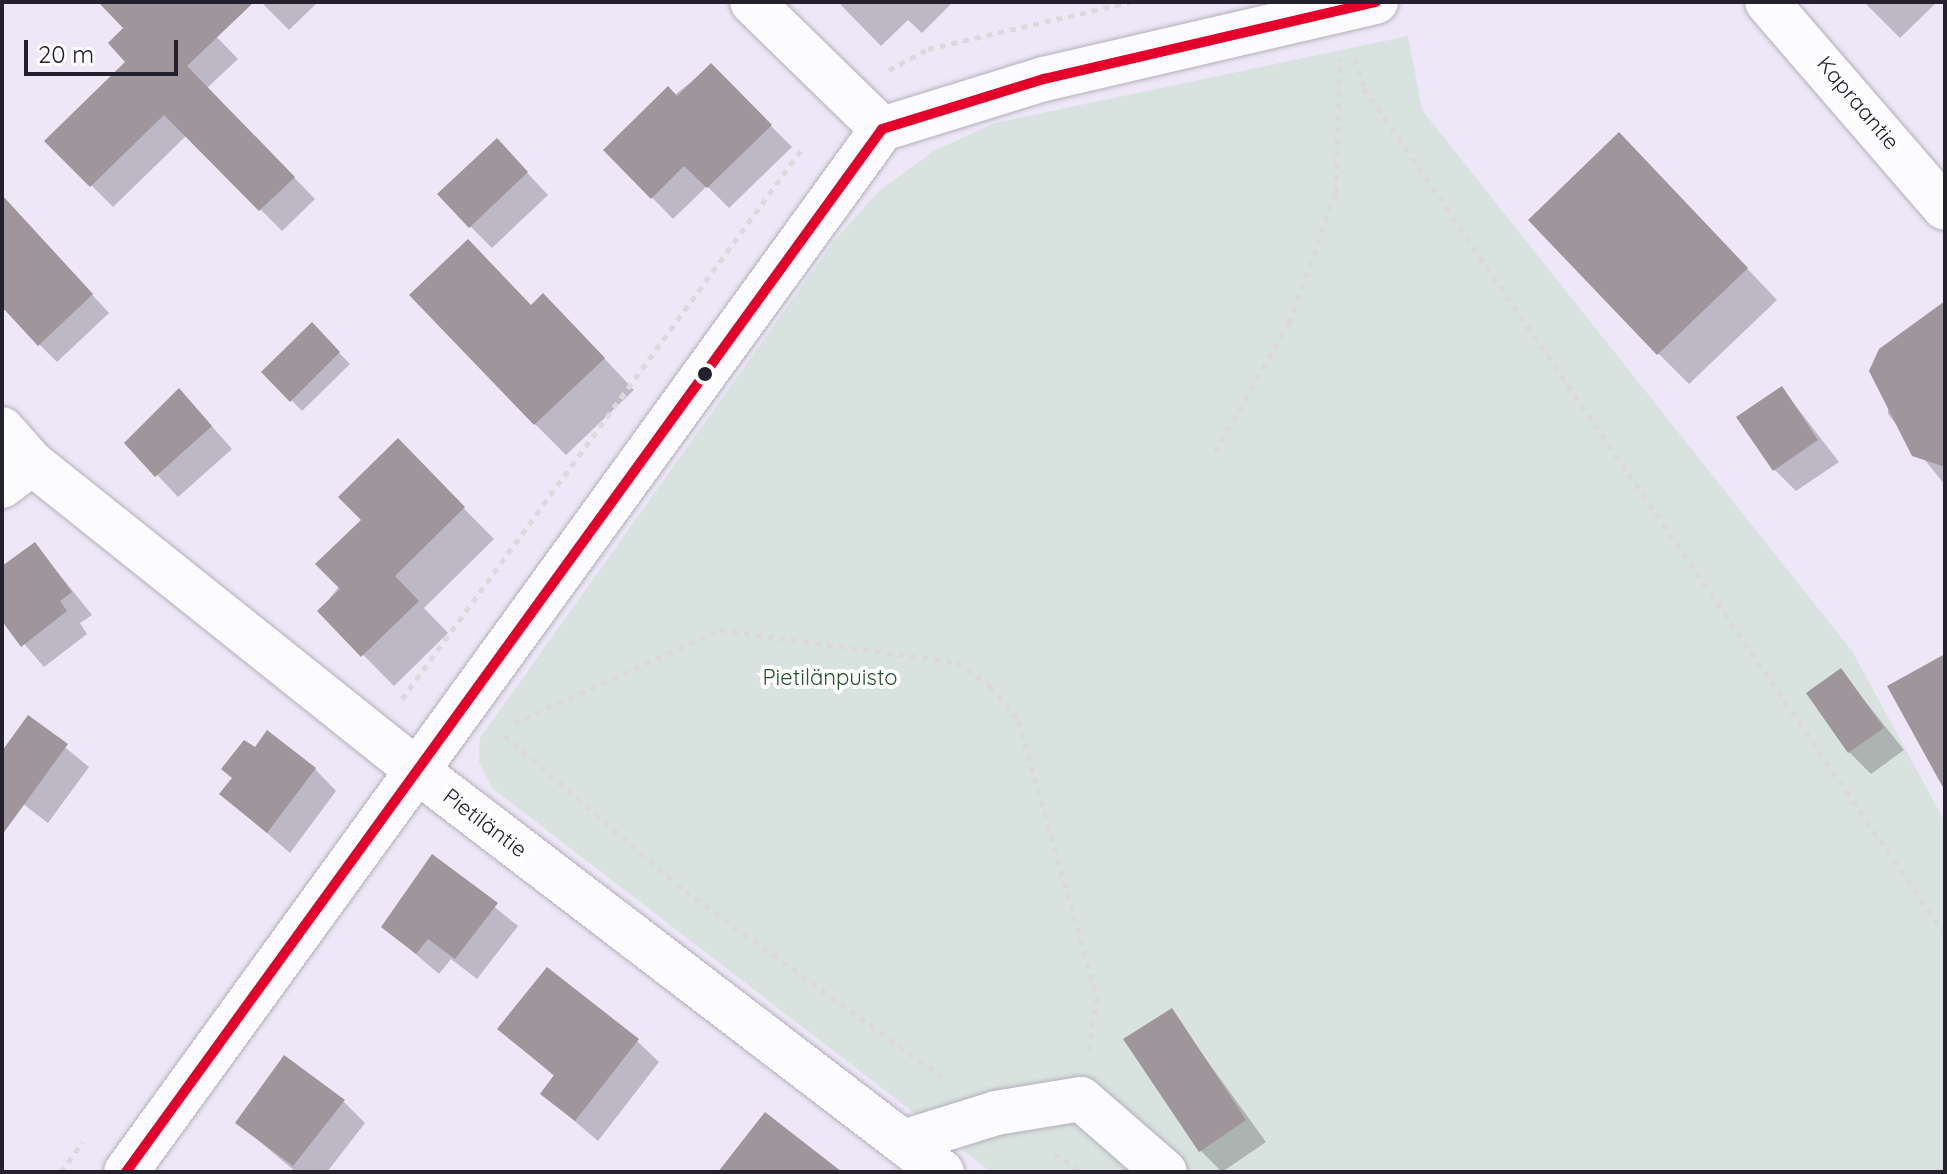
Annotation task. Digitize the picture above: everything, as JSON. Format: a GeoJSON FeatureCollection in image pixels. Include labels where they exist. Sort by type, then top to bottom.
{"type":"FeatureCollection","features":[{"type":"Feature","properties":{"kind":"street"},"geometry":{"type":"LineString","coordinates":[[752,2],[882,129]]}},
{"type":"Feature","properties":{"kind":"street","name":"Kapraantie"},"geometry":{"type":"LineString","coordinates":[[1767,2],[1945,208]]}},
{"type":"Feature","properties":{"kind":"street"},"geometry":{"type":"LineString","coordinates":[[126,1172],[882,129],[1044,79],[1359,6]]}},
{"type":"Feature","properties":{"kind":"street","name":"Pietiläntie"},"geometry":{"type":"LineString","coordinates":[[2,429],[17,475],[416,770],[942,1172]]}},
{"type":"Feature","properties":{"kind":"street"},"geometry":{"type":"LineString","coordinates":[[903,1142],[996,1113],[1081,1099],[1165,1172]]}},
{"type":"Feature","properties":{"kind":"path"},"geometry":{"type":"LineString","coordinates":[[1215,452],[1289,323],[1336,192],[1359,6]]}},
{"type":"Feature","properties":{"kind":"path"},"geometry":{"type":"LineString","coordinates":[[1359,6],[1364,88],[1945,935]]}},
{"type":"Feature","properties":{"kind":"path"},"geometry":{"type":"LineString","coordinates":[[1081,1099],[1097,997],[1070,891],[1018,720],[990,686],[957,662],[720,630],[499,730],[685,891],[1083,1172]]}},
{"type":"Feature","properties":{"kind":"path"},"geometry":{"type":"LineString","coordinates":[[422,670],[465,704]]}},
{"type":"Feature","properties":{"kind":"green space","name":"Pietilänpuisto"},"geometry":{"type":"Polygon","coordinates":[[[1408,36],[1422,110],[1852,651],[1945,822],[1945,1172],[991,1172],[492,788],[479,762],[480,738],[834,241],[879,191],[934,151],[995,123],[1408,36]]]}},
{"type":"Feature","properties":{"kind":"building"},"geometry":{"type":"Polygon","coordinates":[[[98,2],[254,2],[187,66],[295,177],[259,211],[164,115],[90,187],[44,141],[125,62],[108,43],[123,28],[98,2]]]}},
{"type":"Feature","properties":{"kind":"building"},"geometry":{"type":"Polygon","coordinates":[[[711,63],[772,125],[707,188],[684,166],[651,199],[603,150],[668,86],[677,96],[711,63]]]}},
{"type":"Feature","properties":{"kind":"building"},"geometry":{"type":"Polygon","coordinates":[[[1619,132],[1748,268],[1657,355],[1528,220],[1619,132]]]}},
{"type":"Feature","properties":{"kind":"building"},"geometry":{"type":"Polygon","coordinates":[[[497,138],[528,172],[469,228],[437,194],[497,138]]]}},
{"type":"Feature","properties":{"kind":"building"},"geometry":{"type":"Polygon","coordinates":[[[2,195],[93,294],[38,346],[2,307],[2,195]]]}},
{"type":"Feature","properties":{"kind":"building"},"geometry":{"type":"Polygon","coordinates":[[[468,239],[531,305],[543,293],[605,358],[534,425],[409,295],[468,239]]]}},
{"type":"Feature","properties":{"kind":"building"},"geometry":{"type":"Polygon","coordinates":[[[1945,301],[1945,467],[1912,456],[1869,371],[1879,349],[1945,301]]]}},
{"type":"Feature","properties":{"kind":"building"},"geometry":{"type":"Polygon","coordinates":[[[312,322],[340,352],[290,402],[261,372],[312,322]]]}},
{"type":"Feature","properties":{"kind":"building"},"geometry":{"type":"Polygon","coordinates":[[[1782,386],[1818,440],[1773,471],[1736,417],[1782,386]]]}},
{"type":"Feature","properties":{"kind":"building"},"geometry":{"type":"Polygon","coordinates":[[[179,388],[212,426],[155,477],[124,443],[179,388]]]}},
{"type":"Feature","properties":{"kind":"building"},"geometry":{"type":"Polygon","coordinates":[[[398,438],[465,507],[395,576],[419,601],[361,657],[317,611],[340,589],[315,564],[361,520],[338,497],[398,438]]]}},
{"type":"Feature","properties":{"kind":"building"},"geometry":{"type":"Polygon","coordinates":[[[35,542],[72,592],[60,601],[67,611],[21,647],[2,621],[2,566],[35,542]]]}},
{"type":"Feature","properties":{"kind":"building"},"geometry":{"type":"Polygon","coordinates":[[[1945,654],[1945,791],[1887,686],[1945,654]]]}},
{"type":"Feature","properties":{"kind":"building"},"geometry":{"type":"Polygon","coordinates":[[[1841,668],[1884,728],[1848,753],[1806,693],[1841,668]]]}},
{"type":"Feature","properties":{"kind":"building"},"geometry":{"type":"Polygon","coordinates":[[[28,715],[68,744],[2,835],[2,751],[28,715]]]}},
{"type":"Feature","properties":{"kind":"building"},"geometry":{"type":"Polygon","coordinates":[[[267,730],[316,768],[267,833],[219,794],[232,778],[221,769],[244,740],[255,747],[267,730]]]}},
{"type":"Feature","properties":{"kind":"building"},"geometry":{"type":"Polygon","coordinates":[[[432,854],[498,903],[455,959],[428,939],[416,954],[381,927],[432,854]]]}},
{"type":"Feature","properties":{"kind":"building"},"geometry":{"type":"Polygon","coordinates":[[[547,967],[639,1039],[575,1121],[540,1094],[554,1075],[497,1029],[547,967]]]}},
{"type":"Feature","properties":{"kind":"building"},"geometry":{"type":"Polygon","coordinates":[[[1172,1008],[1246,1120],[1199,1152],[1123,1039],[1172,1008]]]}},
{"type":"Feature","properties":{"kind":"building"},"geometry":{"type":"Polygon","coordinates":[[[284,1055],[345,1100],[293,1166],[235,1123],[284,1055]]]}},
{"type":"Feature","properties":{"kind":"building"},"geometry":{"type":"Polygon","coordinates":[[[765,1112],[842,1172],[718,1172],[765,1112]]]}},
{"type":"Feature","properties":{"kind":"transit line"},"geometry":{"type":"LineString","coordinates":[[126,1172],[882,129],[1044,79],[1376,2]]}}]}
